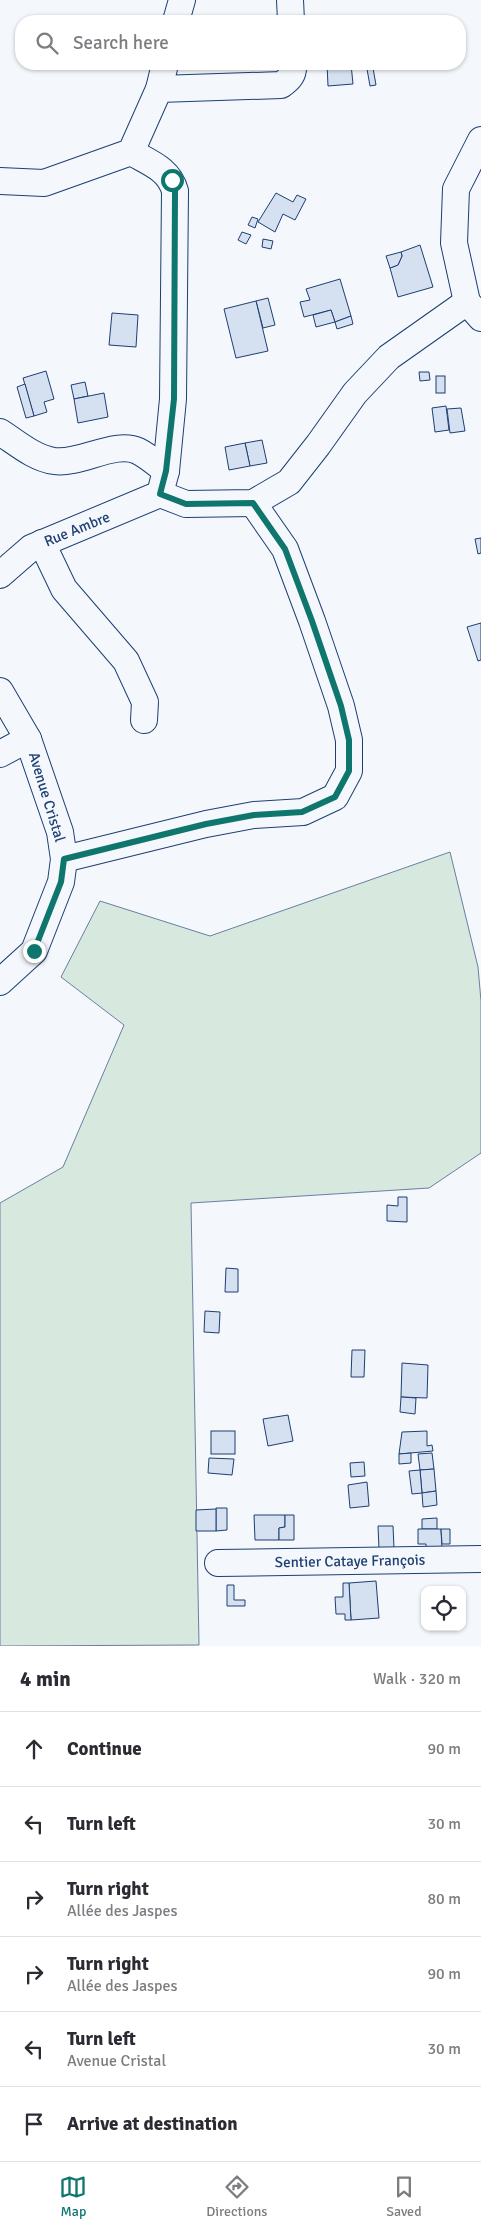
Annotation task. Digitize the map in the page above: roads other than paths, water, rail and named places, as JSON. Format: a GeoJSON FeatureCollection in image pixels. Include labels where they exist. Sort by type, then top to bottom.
{"type":"FeatureCollection","features":[{"type":"Feature","properties":{"kind":"street"},"geometry":{"type":"LineString","coordinates":[[178,15],[182,0]]}},
{"type":"Feature","properties":{"kind":"street"},"geometry":{"type":"LineString","coordinates":[[290,0],[291,15]]}},
{"type":"Feature","properties":{"kind":"street"},"geometry":{"type":"LineString","coordinates":[[0,181],[44,183],[131,152],[159,89],[164,70]]}},
{"type":"Feature","properties":{"kind":"street"},"geometry":{"type":"LineString","coordinates":[[159,89],[281,85],[290,79],[293,70]]}},
{"type":"Feature","properties":{"kind":"street"},"geometry":{"type":"LineString","coordinates":[[0,432],[36,456],[52,461],[66,462],[126,447],[137,450],[163,482],[186,504],[253,503],[288,482],[318,445],[355,393],[389,357],[474,310],[454,243],[456,189],[481,140]]}},
{"type":"Feature","properties":{"kind":"street"},"geometry":{"type":"LineString","coordinates":[[131,152],[165,171],[172,180],[175,191],[174,399],[163,482]]}},
{"type":"Feature","properties":{"kind":"street","name":"Rue Ambre"},"geometry":{"type":"LineString","coordinates":[[0,575],[31,548],[163,482]]}},
{"type":"Feature","properties":{"kind":"street"},"geometry":{"type":"LineString","coordinates":[[64,859],[206,824],[254,815],[302,812],[335,797],[349,771],[349,740],[341,706],[312,621],[285,549],[253,503]]}},
{"type":"Feature","properties":{"kind":"street"},"geometry":{"type":"LineString","coordinates":[[42,543],[64,589],[126,661],[145,702],[144,720]]}},
{"type":"Feature","properties":{"kind":"street","name":"Avenue Cristal"},"geometry":{"type":"LineString","coordinates":[[0,690],[28,739],[60,832],[64,859],[61,882],[34,951],[0,982]]}},
{"type":"Feature","properties":{"kind":"street"},"geometry":{"type":"LineString","coordinates":[[0,754],[28,739]]}},
{"type":"Feature","properties":{"kind":"street","name":"Sentier Cataye François"},"geometry":{"type":"LineString","coordinates":[[218,1563],[481,1559]]}}]}
